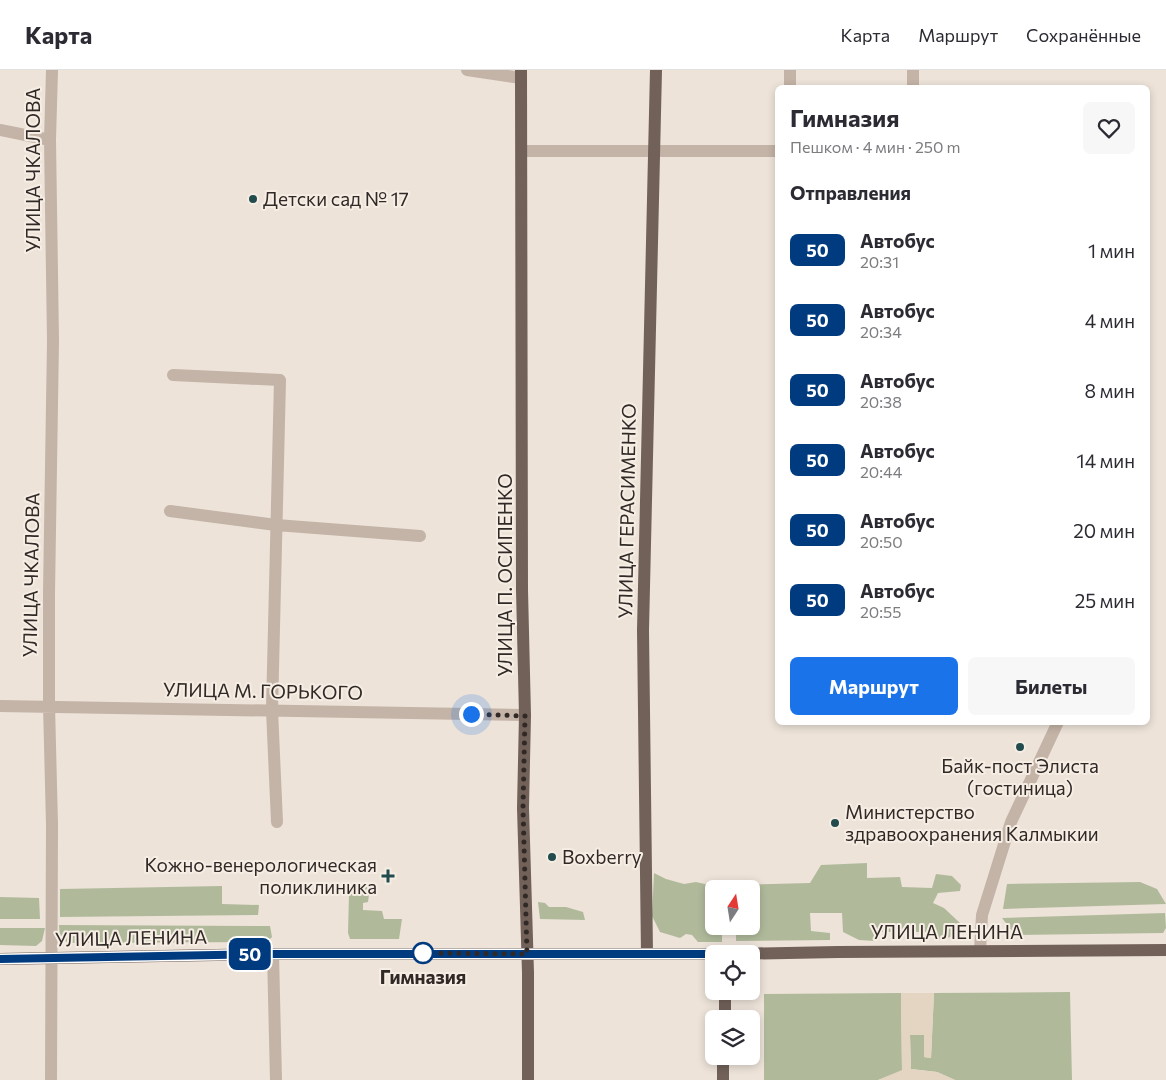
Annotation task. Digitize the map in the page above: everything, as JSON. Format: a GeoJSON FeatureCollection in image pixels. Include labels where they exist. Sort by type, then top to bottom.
{"type":"FeatureCollection","features":[{"type":"Feature","properties":{"kind":"main road","name":"УЛИЦА ГЕРАСИМЕНКО"},"geometry":{"type":"LineString","coordinates":[[647,954],[642,630],[656,70]]}},
{"type":"Feature","properties":{"kind":"main road","name":"УЛИЦА П. ОСИПЕНКО"},"geometry":{"type":"LineString","coordinates":[[521,74],[522,590],[525,716],[523,808],[528,1080]]}},
{"type":"Feature","properties":{"kind":"main road","name":"УЛИЦА ЛЕНИНА"},"geometry":{"type":"LineString","coordinates":[[760,954],[1166,950]]}},
{"type":"Feature","properties":{"kind":"main road","name":"УЛИЦА ЛЕНИНА"},"geometry":{"type":"LineString","coordinates":[[0,959],[273,954],[705,954]]}},
{"type":"Feature","properties":{"kind":"main road"},"geometry":{"type":"LineString","coordinates":[[723,1065],[723,1080]]}},
{"type":"Feature","properties":{"kind":"street","name":"УЛИЦА ЧКАЛОВА"},"geometry":{"type":"LineString","coordinates":[[51,1080],[52,825],[49,593],[53,341],[50,140],[52,70]]}},
{"type":"Feature","properties":{"kind":"street"},"geometry":{"type":"LineString","coordinates":[[467,70],[521,74]]}},
{"type":"Feature","properties":{"kind":"street"},"geometry":{"type":"LineString","coordinates":[[790,70],[790,85]]}},
{"type":"Feature","properties":{"kind":"street"},"geometry":{"type":"LineString","coordinates":[[913,70],[913,85]]}},
{"type":"Feature","properties":{"kind":"street"},"geometry":{"type":"LineString","coordinates":[[0,130],[50,140]]}},
{"type":"Feature","properties":{"kind":"street"},"geometry":{"type":"LineString","coordinates":[[522,151],[775,151]]}},
{"type":"Feature","properties":{"kind":"street"},"geometry":{"type":"LineString","coordinates":[[173,375],[280,380],[272,710],[277,822]]}},
{"type":"Feature","properties":{"kind":"street"},"geometry":{"type":"LineString","coordinates":[[170,511],[276,525],[420,536]]}},
{"type":"Feature","properties":{"kind":"street","name":"УЛИЦА М. ГОРЬКОГО"},"geometry":{"type":"LineString","coordinates":[[0,706],[525,716]]}},
{"type":"Feature","properties":{"kind":"street"},"geometry":{"type":"LineString","coordinates":[[980,951],[982,915],[1011,822],[1057,725]]}},
{"type":"Feature","properties":{"kind":"street"},"geometry":{"type":"LineString","coordinates":[[273,954],[276,1080]]}},
{"type":"Feature","properties":{"kind":"green space"},"geometry":{"type":"Polygon","coordinates":[[[867,863],[867,878],[900,877],[902,887],[932,888],[936,874],[952,876],[961,885],[960,891],[938,893],[933,903],[944,908],[960,923],[960,934],[940,940],[934,932],[881,932],[875,941],[859,940],[843,932],[842,913],[810,913],[811,931],[830,933],[830,940],[736,941],[736,935],[760,935],[760,884],[810,883],[821,865],[867,863]]]}},
{"type":"Feature","properties":{"kind":"green space"},"geometry":{"type":"Polygon","coordinates":[[[654,873],[666,879],[684,884],[696,882],[705,884],[705,935],[722,935],[722,942],[698,942],[692,935],[686,934],[680,938],[660,932],[652,916],[654,873]]]}},
{"type":"Feature","properties":{"kind":"green space"},"geometry":{"type":"Polygon","coordinates":[[[1140,882],[1157,889],[1166,904],[1003,909],[1007,884],[1140,882]]]}},
{"type":"Feature","properties":{"kind":"green space"},"geometry":{"type":"Polygon","coordinates":[[[222,886],[222,904],[259,905],[258,915],[60,917],[60,889],[222,886]]]}},
{"type":"Feature","properties":{"kind":"green space"},"geometry":{"type":"Polygon","coordinates":[[[354,887],[370,887],[368,902],[363,903],[363,910],[382,911],[384,919],[402,919],[399,939],[350,939],[348,933],[349,894],[354,887]]]}},
{"type":"Feature","properties":{"kind":"green space"},"geometry":{"type":"Polygon","coordinates":[[[0,897],[39,898],[40,919],[0,919],[0,897]]]}},
{"type":"Feature","properties":{"kind":"green space"},"geometry":{"type":"Polygon","coordinates":[[[538,902],[545,903],[549,907],[566,907],[583,912],[585,920],[540,919],[538,902]]]}},
{"type":"Feature","properties":{"kind":"green space"},"geometry":{"type":"Polygon","coordinates":[[[1165,913],[1166,928],[1163,933],[1015,935],[1002,918],[1165,913]]]}},
{"type":"Feature","properties":{"kind":"green space"},"geometry":{"type":"Polygon","coordinates":[[[59,925],[270,926],[272,937],[268,941],[261,942],[68,943],[60,937],[59,925]]]}},
{"type":"Feature","properties":{"kind":"green space"},"geometry":{"type":"Polygon","coordinates":[[[0,928],[45,928],[42,941],[36,946],[0,945],[0,928]]]}},
{"type":"Feature","properties":{"kind":"green space"},"geometry":{"type":"Polygon","coordinates":[[[1070,992],[1072,1080],[955,1080],[937,1072],[911,1069],[910,1035],[924,1035],[924,1057],[931,1058],[934,993],[1070,992]]]}},
{"type":"Feature","properties":{"kind":"green space"},"geometry":{"type":"Polygon","coordinates":[[[901,993],[902,1071],[878,1080],[764,1080],[764,994],[901,993]]]}},
{"type":"Feature","properties":{"kind":"shaded area"},"geometry":{"type":"Polygon","coordinates":[[[901,993],[934,993],[931,1058],[924,1057],[924,1035],[910,1035],[911,1069],[937,1072],[955,1080],[878,1080],[902,1070],[901,993]]]}},
{"type":"Feature","properties":{"kind":"bus line","name":"50"},"geometry":{"type":"LineString","coordinates":[[0,959],[273,954],[705,954]]}},
{"type":"Feature","properties":{"kind":"place","name":"Детски сад № 17"},"geometry":{"type":"Point","coordinates":[253,199]}},
{"type":"Feature","properties":{"kind":"place","name":"Байк-пост Элиста (гостиница)"},"geometry":{"type":"Point","coordinates":[1020,747]}},
{"type":"Feature","properties":{"kind":"place","name":"Министерство здравоохранения Калмыкии"},"geometry":{"type":"Point","coordinates":[835,823]}},
{"type":"Feature","properties":{"kind":"place","name":"Boxberry"},"geometry":{"type":"Point","coordinates":[552,857]}},
{"type":"Feature","properties":{"kind":"place","name":"Кожно-венерологическая поликлиника"},"geometry":{"type":"Point","coordinates":[388,876]}},
{"type":"Feature","properties":{"kind":"place","name":"Гимназия"},"geometry":{"type":"Point","coordinates":[423,953]}},
{"type":"Feature","properties":{"kind":"route"},"geometry":{"type":"LineString","coordinates":[[423,953],[527,954],[523,808],[525,716],[471,714]]}}]}
